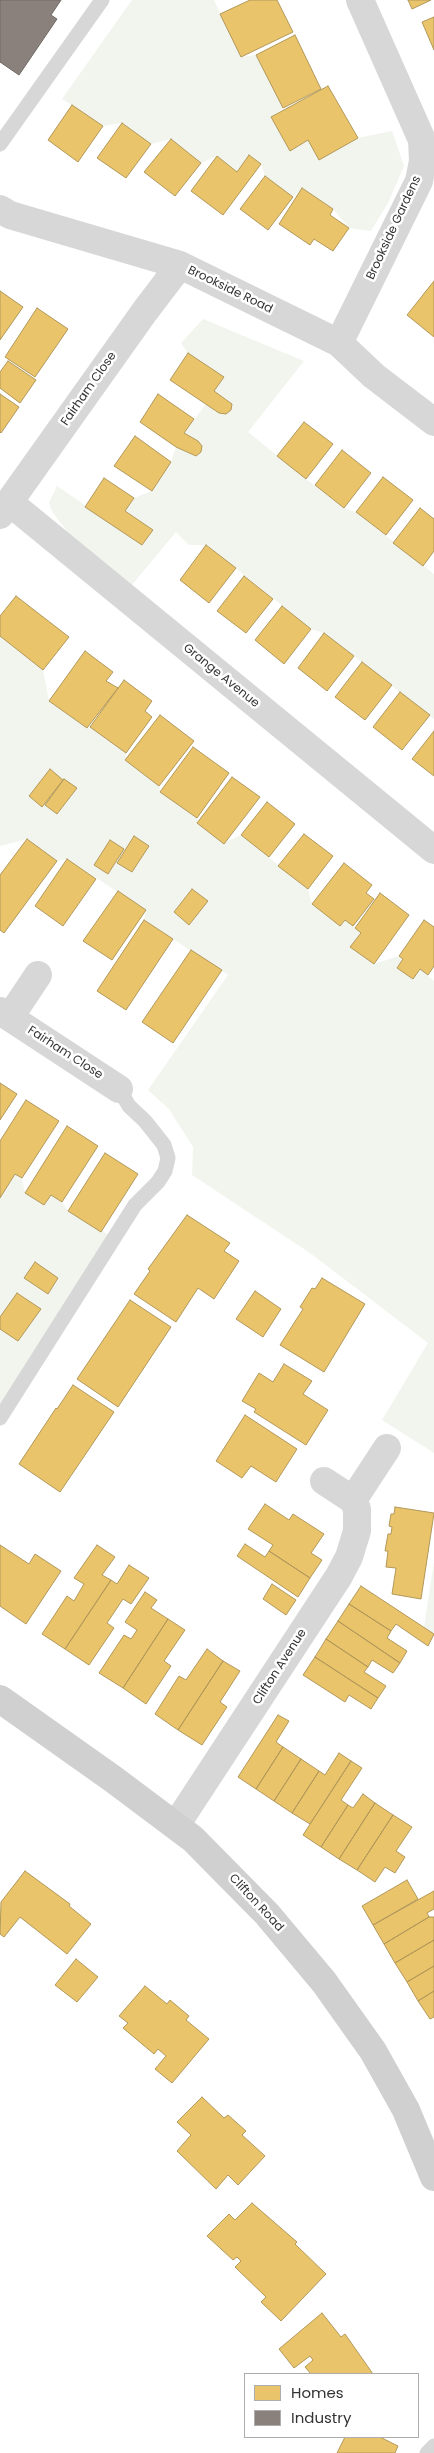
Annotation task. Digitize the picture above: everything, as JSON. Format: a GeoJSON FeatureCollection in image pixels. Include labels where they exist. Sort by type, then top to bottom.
{"type":"FeatureCollection","features":[{"type":"Feature","properties":{"kind":"street","name":"Brookside Gardens"},"geometry":{"type":"LineString","coordinates":[[339,343],[419,181],[423,161],[422,140],[360,0]]}},
{"type":"Feature","properties":{"kind":"street","name":"Brookside Road"},"geometry":{"type":"LineString","coordinates":[[0,209],[10,214],[180,265],[339,343],[374,376],[434,422]]}},
{"type":"Feature","properties":{"kind":"street","name":"Fairham Close"},"geometry":{"type":"LineString","coordinates":[[4,508],[139,319],[180,265]]}},
{"type":"Feature","properties":{"kind":"street","name":"Grange Avenue"},"geometry":{"type":"LineString","coordinates":[[4,508],[434,850]]}},
{"type":"Feature","properties":{"kind":"street","name":"Fairham Close"},"geometry":{"type":"LineString","coordinates":[[38,975],[5,1014],[120,1089]]}},
{"type":"Feature","properties":{"kind":"street"},"geometry":{"type":"LineString","coordinates":[[324,1481],[353,1500],[387,1448]]}},
{"type":"Feature","properties":{"kind":"street","name":"Clifton Avenue"},"geometry":{"type":"LineString","coordinates":[[176,1825],[339,1576],[349,1557],[357,1530],[357,1509],[353,1500]]}},
{"type":"Feature","properties":{"kind":"street","name":"Clifton Road"},"geometry":{"type":"LineString","coordinates":[[0,1699],[176,1825],[222,1867],[267,1914],[329,1988],[389,2078],[418,2136],[434,2177]]}},
{"type":"Feature","properties":{"kind":"lane"},"geometry":{"type":"LineString","coordinates":[[0,144],[102,0]]}},
{"type":"Feature","properties":{"kind":"lane"},"geometry":{"type":"LineString","coordinates":[[0,1418],[134,1206],[158,1182],[165,1171],[168,1158],[164,1145],[145,1121],[129,1106],[120,1089]]}},
{"type":"Feature","properties":{"kind":"lane"},"geometry":{"type":"LineString","coordinates":[[427,2453],[434,2446]]}},
{"type":"Feature","properties":{"kind":"shaded area"},"geometry":{"type":"Polygon","coordinates":[[[132,0],[214,0],[241,57],[256,55],[283,108],[271,118],[290,150],[308,140],[358,138],[392,131],[404,166],[388,203],[371,231],[349,228],[333,209],[303,188],[293,197],[265,176],[261,164],[250,156],[237,172],[217,156],[201,163],[171,139],[151,144],[122,123],[103,126],[62,99],[132,0]]]}},
{"type":"Feature","properties":{"kind":"shaded area"},"geometry":{"type":"Polygon","coordinates":[[[203,319],[304,361],[248,432],[306,479],[344,508],[356,512],[434,574],[434,719],[324,633],[311,629],[207,545],[189,545],[176,532],[131,586],[69,534],[53,513],[49,503],[57,486],[143,545],[153,530],[125,511],[134,498],[152,491],[171,462],[176,447],[196,456],[201,452],[202,446],[198,441],[184,433],[206,404],[219,413],[226,414],[231,410],[232,404],[214,391],[224,377],[188,353],[181,343],[203,319]]]}},
{"type":"Feature","properties":{"kind":"shaded area"},"geometry":{"type":"Polygon","coordinates":[[[0,636],[43,670],[49,701],[126,753],[125,760],[159,786],[160,792],[197,818],[197,823],[224,843],[241,835],[308,889],[312,904],[340,926],[345,920],[361,933],[351,947],[374,964],[399,956],[403,959],[397,968],[413,979],[420,969],[434,981],[434,1453],[382,1420],[428,1343],[310,1253],[192,1175],[193,1147],[169,1109],[148,1090],[228,975],[144,920],[146,910],[67,859],[57,861],[27,839],[0,846],[0,636]],[[49,770],[29,795],[42,806],[63,780],[49,770]],[[64,779],[46,805],[58,814],[76,788],[64,779]],[[133,836],[117,863],[132,872],[149,846],[133,836]],[[110,840],[94,864],[108,874],[124,849],[110,840]],[[192,889],[174,912],[190,925],[208,901],[192,889]]]}},
{"type":"Feature","properties":{"kind":"shaded area"},"geometry":{"type":"Polygon","coordinates":[[[15,1174],[22,1178],[25,1193],[44,1205],[51,1195],[62,1202],[68,1211],[113,1237],[0,1410],[0,1329],[18,1341],[40,1309],[18,1293],[0,1317],[0,1198],[15,1174]],[[34,1262],[25,1278],[48,1294],[58,1278],[34,1262]]]}},
{"type":"Feature","properties":{"kind":"shaded area"},"geometry":{"type":"Polygon","coordinates":[[[434,1562],[434,1634],[424,1627],[434,1562]]]}},
{"type":"Feature","properties":{"kind":"building: Homes"},"geometry":{"type":"Polygon","coordinates":[[[250,0],[277,0],[293,32],[241,57],[220,14],[250,0]]]}},
{"type":"Feature","properties":{"kind":"building: Homes"},"geometry":{"type":"Polygon","coordinates":[[[408,0],[431,0],[412,9],[408,0]]]}},
{"type":"Feature","properties":{"kind":"building: Homes"},"geometry":{"type":"Polygon","coordinates":[[[434,17],[434,50],[422,22],[434,17]]]}},
{"type":"Feature","properties":{"kind":"building: Homes"},"geometry":{"type":"Polygon","coordinates":[[[295,35],[321,89],[283,108],[256,55],[295,35]]]}},
{"type":"Feature","properties":{"kind":"building: Homes"},"geometry":{"type":"Polygon","coordinates":[[[328,86],[358,138],[319,160],[308,140],[290,151],[271,117],[328,86]]]}},
{"type":"Feature","properties":{"kind":"building: Homes"},"geometry":{"type":"Polygon","coordinates":[[[72,105],[103,126],[78,162],[48,140],[72,105]]]}},
{"type":"Feature","properties":{"kind":"building: Homes"},"geometry":{"type":"Polygon","coordinates":[[[122,123],[151,144],[126,178],[97,158],[122,123]]]}},
{"type":"Feature","properties":{"kind":"building: Homes"},"geometry":{"type":"Polygon","coordinates":[[[171,139],[201,163],[175,196],[144,172],[171,139]]]}},
{"type":"Feature","properties":{"kind":"building: Homes"},"geometry":{"type":"Polygon","coordinates":[[[249,155],[261,164],[223,215],[191,191],[217,156],[237,172],[249,155]]]}},
{"type":"Feature","properties":{"kind":"building: Homes"},"geometry":{"type":"Polygon","coordinates":[[[265,176],[293,197],[268,230],[240,209],[265,176]]]}},
{"type":"Feature","properties":{"kind":"building: Homes"},"geometry":{"type":"Polygon","coordinates":[[[302,188],[333,209],[330,215],[349,228],[333,251],[314,239],[310,245],[279,224],[302,188]]]}},
{"type":"Feature","properties":{"kind":"building: Homes"},"geometry":{"type":"Polygon","coordinates":[[[434,281],[434,337],[407,315],[434,281]]]}},
{"type":"Feature","properties":{"kind":"building: Homes"},"geometry":{"type":"Polygon","coordinates":[[[0,291],[23,307],[0,340],[0,291]]]}},
{"type":"Feature","properties":{"kind":"building: Homes"},"geometry":{"type":"Polygon","coordinates":[[[37,308],[68,329],[35,377],[5,357],[37,308]]]}},
{"type":"Feature","properties":{"kind":"building: Homes"},"geometry":{"type":"Polygon","coordinates":[[[188,353],[224,377],[214,391],[232,404],[231,410],[226,414],[219,413],[170,380],[188,353]]]}},
{"type":"Feature","properties":{"kind":"building: Homes"},"geometry":{"type":"Polygon","coordinates":[[[8,361],[36,380],[20,403],[0,388],[0,372],[8,361]]]}},
{"type":"Feature","properties":{"kind":"building: Homes"},"geometry":{"type":"Polygon","coordinates":[[[0,394],[19,407],[1,433],[0,432],[0,394]]]}},
{"type":"Feature","properties":{"kind":"building: Homes"},"geometry":{"type":"Polygon","coordinates":[[[158,394],[194,419],[184,433],[198,441],[202,446],[201,452],[196,456],[176,447],[140,422],[158,394]]]}},
{"type":"Feature","properties":{"kind":"building: Homes"},"geometry":{"type":"Polygon","coordinates":[[[304,422],[333,444],[306,479],[277,456],[304,422]]]}},
{"type":"Feature","properties":{"kind":"building: Homes"},"geometry":{"type":"Polygon","coordinates":[[[135,436],[171,462],[152,491],[114,466],[135,436]]]}},
{"type":"Feature","properties":{"kind":"building: Homes"},"geometry":{"type":"Polygon","coordinates":[[[342,450],[371,473],[344,508],[315,485],[342,450]]]}},
{"type":"Feature","properties":{"kind":"building: Homes"},"geometry":{"type":"Polygon","coordinates":[[[383,477],[413,500],[386,535],[356,512],[383,477]]]}},
{"type":"Feature","properties":{"kind":"building: Homes"},"geometry":{"type":"Polygon","coordinates":[[[104,478],[134,498],[125,511],[153,530],[142,545],[85,507],[104,478]]]}},
{"type":"Feature","properties":{"kind":"building: Homes"},"geometry":{"type":"Polygon","coordinates":[[[420,508],[434,519],[434,551],[423,566],[393,543],[420,508]]]}},
{"type":"Feature","properties":{"kind":"building: Homes"},"geometry":{"type":"Polygon","coordinates":[[[206,545],[236,568],[209,603],[180,580],[206,545]]]}},
{"type":"Feature","properties":{"kind":"building: Homes"},"geometry":{"type":"Polygon","coordinates":[[[244,576],[273,599],[246,633],[217,611],[244,576]]]}},
{"type":"Feature","properties":{"kind":"building: Homes"},"geometry":{"type":"Polygon","coordinates":[[[16,596],[69,637],[43,670],[0,636],[0,616],[16,596]]]}},
{"type":"Feature","properties":{"kind":"building: Homes"},"geometry":{"type":"Polygon","coordinates":[[[282,606],[311,629],[284,664],[255,640],[282,606]]]}},
{"type":"Feature","properties":{"kind":"building: Homes"},"geometry":{"type":"Polygon","coordinates":[[[324,633],[354,656],[327,691],[298,668],[324,633]]]}},
{"type":"Feature","properties":{"kind":"building: Homes"},"geometry":{"type":"Polygon","coordinates":[[[85,651],[113,672],[106,681],[118,688],[87,728],[49,701],[85,651]]]}},
{"type":"Feature","properties":{"kind":"building: Homes"},"geometry":{"type":"Polygon","coordinates":[[[362,662],[392,685],[365,720],[335,697],[362,662]]]}},
{"type":"Feature","properties":{"kind":"building: Homes"},"geometry":{"type":"Polygon","coordinates":[[[124,680],[152,701],[145,711],[152,717],[126,753],[90,727],[124,680]]]}},
{"type":"Feature","properties":{"kind":"building: Homes"},"geometry":{"type":"Polygon","coordinates":[[[400,692],[430,715],[402,750],[373,727],[400,692]]]}},
{"type":"Feature","properties":{"kind":"building: Homes"},"geometry":{"type":"Polygon","coordinates":[[[160,715],[194,741],[159,786],[125,760],[160,715]]]}},
{"type":"Feature","properties":{"kind":"building: Homes"},"geometry":{"type":"Polygon","coordinates":[[[434,731],[434,776],[412,759],[434,731]]]}},
{"type":"Feature","properties":{"kind":"building: Homes"},"geometry":{"type":"Polygon","coordinates":[[[193,747],[229,773],[197,818],[160,792],[193,747]]]}},
{"type":"Feature","properties":{"kind":"building: Homes"},"geometry":{"type":"Polygon","coordinates":[[[50,769],[63,780],[42,807],[29,796],[50,769]]]}},
{"type":"Feature","properties":{"kind":"building: Homes"},"geometry":{"type":"Polygon","coordinates":[[[232,777],[260,797],[224,844],[197,823],[232,777]]]}},
{"type":"Feature","properties":{"kind":"building: Homes"},"geometry":{"type":"Polygon","coordinates":[[[64,779],[77,788],[57,814],[45,805],[64,779]]]}},
{"type":"Feature","properties":{"kind":"building: Homes"},"geometry":{"type":"Polygon","coordinates":[[[267,802],[295,824],[269,857],[241,835],[267,802]]]}},
{"type":"Feature","properties":{"kind":"building: Homes"},"geometry":{"type":"Polygon","coordinates":[[[304,834],[333,856],[308,889],[278,866],[304,834]]]}},
{"type":"Feature","properties":{"kind":"building: Homes"},"geometry":{"type":"Polygon","coordinates":[[[134,836],[149,846],[132,872],[117,863],[134,836]]]}},
{"type":"Feature","properties":{"kind":"building: Homes"},"geometry":{"type":"Polygon","coordinates":[[[27,839],[57,861],[4,933],[0,930],[0,875],[27,839]]]}},
{"type":"Feature","properties":{"kind":"building: Homes"},"geometry":{"type":"Polygon","coordinates":[[[110,840],[124,849],[108,874],[94,865],[110,840]]]}},
{"type":"Feature","properties":{"kind":"building: Homes"},"geometry":{"type":"Polygon","coordinates":[[[67,859],[96,879],[63,926],[35,906],[67,859]]]}},
{"type":"Feature","properties":{"kind":"building: Homes"},"geometry":{"type":"Polygon","coordinates":[[[344,863],[372,885],[366,893],[374,899],[353,926],[345,920],[340,926],[312,904],[344,863]]]}},
{"type":"Feature","properties":{"kind":"building: Homes"},"geometry":{"type":"Polygon","coordinates":[[[192,889],[208,901],[189,925],[174,912],[192,889]]]}},
{"type":"Feature","properties":{"kind":"building: Homes"},"geometry":{"type":"Polygon","coordinates":[[[118,891],[146,910],[112,960],[83,941],[118,891]]]}},
{"type":"Feature","properties":{"kind":"building: Homes"},"geometry":{"type":"Polygon","coordinates":[[[380,893],[409,915],[374,964],[350,947],[361,933],[355,928],[380,893]]]}},
{"type":"Feature","properties":{"kind":"building: Homes"},"geometry":{"type":"Polygon","coordinates":[[[144,920],[173,939],[126,1010],[97,991],[144,920]]]}},
{"type":"Feature","properties":{"kind":"building: Homes"},"geometry":{"type":"Polygon","coordinates":[[[424,920],[434,927],[434,966],[428,975],[420,969],[413,979],[397,968],[403,959],[399,956],[424,920]]]}},
{"type":"Feature","properties":{"kind":"building: Homes"},"geometry":{"type":"Polygon","coordinates":[[[191,950],[222,970],[173,1043],[142,1022],[191,950]]]}},
{"type":"Feature","properties":{"kind":"building: Homes"},"geometry":{"type":"Polygon","coordinates":[[[0,1083],[17,1094],[0,1120],[0,1083]]]}},
{"type":"Feature","properties":{"kind":"building: Homes"},"geometry":{"type":"Polygon","coordinates":[[[26,1100],[59,1121],[22,1178],[15,1174],[0,1198],[0,1141],[26,1100]]]}},
{"type":"Feature","properties":{"kind":"building: Homes"},"geometry":{"type":"Polygon","coordinates":[[[67,1126],[98,1146],[62,1202],[51,1195],[44,1205],[25,1193],[67,1126]]]}},
{"type":"Feature","properties":{"kind":"building: Homes"},"geometry":{"type":"Polygon","coordinates":[[[105,1153],[138,1174],[101,1232],[68,1211],[105,1153]]]}},
{"type":"Feature","properties":{"kind":"building: Homes"},"geometry":{"type":"Polygon","coordinates":[[[187,1215],[230,1243],[224,1251],[239,1261],[214,1299],[198,1288],[176,1322],[134,1294],[150,1271],[148,1269],[187,1215]]]}},
{"type":"Feature","properties":{"kind":"building: Homes"},"geometry":{"type":"Polygon","coordinates":[[[35,1262],[58,1278],[48,1294],[24,1278],[35,1262]]]}},
{"type":"Feature","properties":{"kind":"building: Homes"},"geometry":{"type":"Polygon","coordinates":[[[322,1278],[365,1304],[324,1372],[280,1345],[303,1309],[300,1307],[312,1288],[315,1289],[322,1278]]]}},
{"type":"Feature","properties":{"kind":"building: Homes"},"geometry":{"type":"Polygon","coordinates":[[[255,1291],[281,1309],[263,1337],[236,1319],[255,1291]]]}},
{"type":"Feature","properties":{"kind":"building: Homes"},"geometry":{"type":"Polygon","coordinates":[[[17,1293],[41,1309],[18,1341],[0,1329],[0,1317],[17,1293]]]}},
{"type":"Feature","properties":{"kind":"building: Homes"},"geometry":{"type":"Polygon","coordinates":[[[130,1300],[171,1327],[118,1407],[77,1379],[130,1300]]]}},
{"type":"Feature","properties":{"kind":"building: Homes"},"geometry":{"type":"Polygon","coordinates":[[[284,1364],[312,1381],[303,1394],[328,1410],[306,1445],[254,1412],[256,1409],[242,1401],[259,1373],[273,1382],[284,1364]]]}},
{"type":"Feature","properties":{"kind":"building: Homes"},"geometry":{"type":"Polygon","coordinates":[[[73,1385],[114,1412],[60,1492],[19,1464],[73,1385]]]}},
{"type":"Feature","properties":{"kind":"building: Homes"},"geometry":{"type":"Polygon","coordinates":[[[245,1415],[297,1449],[276,1482],[251,1466],[242,1478],[216,1461],[245,1415]]]}},
{"type":"Feature","properties":{"kind":"building: Homes"},"geometry":{"type":"Polygon","coordinates":[[[265,1504],[289,1520],[293,1514],[324,1534],[311,1553],[322,1560],[310,1578],[269,1551],[273,1545],[248,1529],[265,1504]]]}},
{"type":"Feature","properties":{"kind":"building: Homes"},"geometry":{"type":"Polygon","coordinates":[[[395,1507],[434,1513],[421,1599],[392,1594],[396,1568],[386,1567],[388,1551],[385,1551],[388,1534],[391,1534],[392,1527],[389,1526],[391,1514],[394,1514],[395,1507]]]}},
{"type":"Feature","properties":{"kind":"building: Homes"},"geometry":{"type":"Polygon","coordinates":[[[245,1544],[265,1557],[269,1551],[310,1578],[298,1597],[237,1556],[245,1544]]]}},
{"type":"Feature","properties":{"kind":"building: Homes"},"geometry":{"type":"Polygon","coordinates":[[[0,1545],[29,1564],[35,1554],[61,1571],[26,1624],[0,1606],[0,1545]]]}},
{"type":"Feature","properties":{"kind":"building: Homes"},"geometry":{"type":"Polygon","coordinates":[[[97,1545],[115,1557],[102,1575],[111,1580],[65,1649],[42,1634],[67,1596],[74,1601],[84,1584],[74,1578],[97,1545]]]}},
{"type":"Feature","properties":{"kind":"building: Homes"},"geometry":{"type":"Polygon","coordinates":[[[129,1565],[149,1578],[131,1604],[123,1599],[107,1623],[114,1628],[89,1665],[65,1649],[111,1580],[117,1584],[129,1565]]]}},
{"type":"Feature","properties":{"kind":"building: Homes"},"geometry":{"type":"Polygon","coordinates":[[[272,1584],[296,1600],[286,1615],[263,1599],[272,1584]]]}},
{"type":"Feature","properties":{"kind":"building: Homes"},"geometry":{"type":"Polygon","coordinates":[[[361,1586],[434,1634],[428,1646],[396,1624],[391,1631],[349,1604],[361,1586]]]}},
{"type":"Feature","properties":{"kind":"building: Homes"},"geometry":{"type":"Polygon","coordinates":[[[145,1592],[157,1600],[151,1608],[168,1619],[123,1688],[99,1673],[124,1635],[131,1639],[137,1630],[125,1622],[145,1592]]]}},
{"type":"Feature","properties":{"kind":"building: Homes"},"geometry":{"type":"Polygon","coordinates":[[[349,1604],[391,1631],[387,1638],[407,1651],[400,1663],[338,1621],[349,1604]]]}},
{"type":"Feature","properties":{"kind":"building: Homes"},"geometry":{"type":"Polygon","coordinates":[[[168,1619],[185,1630],[164,1661],[171,1666],[146,1704],[123,1688],[168,1619]]]}},
{"type":"Feature","properties":{"kind":"building: Homes"},"geometry":{"type":"Polygon","coordinates":[[[338,1621],[400,1663],[393,1673],[372,1660],[368,1667],[326,1639],[338,1621]]]}},
{"type":"Feature","properties":{"kind":"building: Homes"},"geometry":{"type":"Polygon","coordinates":[[[326,1639],[368,1667],[364,1672],[386,1686],[378,1698],[315,1657],[326,1639]]]}},
{"type":"Feature","properties":{"kind":"building: Homes"},"geometry":{"type":"Polygon","coordinates":[[[207,1649],[223,1661],[178,1730],[155,1714],[179,1676],[186,1680],[207,1649]]]}},
{"type":"Feature","properties":{"kind":"building: Homes"},"geometry":{"type":"Polygon","coordinates":[[[315,1657],[378,1698],[371,1709],[349,1695],[345,1702],[303,1675],[315,1657]]]}},
{"type":"Feature","properties":{"kind":"building: Homes"},"geometry":{"type":"Polygon","coordinates":[[[223,1661],[240,1671],[220,1702],[227,1707],[202,1745],[178,1730],[223,1661]]]}},
{"type":"Feature","properties":{"kind":"building: Homes"},"geometry":{"type":"Polygon","coordinates":[[[278,1715],[289,1721],[276,1742],[283,1747],[256,1789],[238,1777],[278,1715]]]}},
{"type":"Feature","properties":{"kind":"building: Homes"},"geometry":{"type":"Polygon","coordinates":[[[283,1747],[301,1759],[274,1801],[256,1789],[283,1747]]]}},
{"type":"Feature","properties":{"kind":"building: Homes"},"geometry":{"type":"Polygon","coordinates":[[[339,1753],[351,1761],[310,1824],[292,1813],[319,1771],[325,1775],[339,1753]]]}},
{"type":"Feature","properties":{"kind":"building: Homes"},"geometry":{"type":"Polygon","coordinates":[[[301,1759],[319,1771],[292,1813],[274,1801],[301,1759]]]}},
{"type":"Feature","properties":{"kind":"building: Homes"},"geometry":{"type":"Polygon","coordinates":[[[351,1761],[362,1768],[341,1800],[348,1805],[321,1847],[303,1835],[351,1761]]]}},
{"type":"Feature","properties":{"kind":"building: Homes"},"geometry":{"type":"Polygon","coordinates":[[[363,1794],[375,1803],[339,1859],[321,1847],[348,1805],[353,1808],[363,1794]]]}},
{"type":"Feature","properties":{"kind":"building: Homes"},"geometry":{"type":"Polygon","coordinates":[[[375,1803],[393,1815],[357,1870],[339,1859],[375,1803]]]}},
{"type":"Feature","properties":{"kind":"building: Homes"},"geometry":{"type":"Polygon","coordinates":[[[393,1815],[412,1827],[396,1851],[405,1857],[395,1873],[385,1867],[375,1882],[357,1870],[393,1815]]]}},
{"type":"Feature","properties":{"kind":"building: Homes"},"geometry":{"type":"Polygon","coordinates":[[[25,1871],[70,1904],[69,1906],[91,1924],[67,1954],[20,1917],[4,1937],[0,1934],[1,1902],[25,1871]]]}},
{"type":"Feature","properties":{"kind":"building: Homes"},"geometry":{"type":"Polygon","coordinates":[[[407,1880],[418,1899],[373,1925],[362,1906],[407,1880]]]}},
{"type":"Feature","properties":{"kind":"building: Homes"},"geometry":{"type":"Polygon","coordinates":[[[434,1891],[434,1909],[427,1913],[429,1917],[384,1944],[373,1925],[434,1891]]]}},
{"type":"Feature","properties":{"kind":"building: Homes"},"geometry":{"type":"Polygon","coordinates":[[[429,1917],[434,1917],[434,1940],[395,1963],[384,1944],[429,1917]]]}},
{"type":"Feature","properties":{"kind":"building: Homes"},"geometry":{"type":"Polygon","coordinates":[[[434,1940],[434,1966],[407,1982],[395,1963],[434,1940]]]}},
{"type":"Feature","properties":{"kind":"building: Homes"},"geometry":{"type":"Polygon","coordinates":[[[76,1959],[98,1977],[77,2002],[55,1985],[76,1959]]]}},
{"type":"Feature","properties":{"kind":"building: Homes"},"geometry":{"type":"Polygon","coordinates":[[[434,1966],[434,1991],[418,2001],[407,1982],[434,1966]]]}},
{"type":"Feature","properties":{"kind":"building: Homes"},"geometry":{"type":"Polygon","coordinates":[[[145,1986],[167,2004],[170,2000],[189,2016],[186,2020],[209,2039],[172,2083],[155,2069],[166,2056],[158,2049],[154,2054],[123,2028],[128,2023],[119,2016],[145,1986]]]}},
{"type":"Feature","properties":{"kind":"building: Homes"},"geometry":{"type":"Polygon","coordinates":[[[434,1991],[434,2017],[430,2019],[418,2001],[434,1991]]]}},
{"type":"Feature","properties":{"kind":"building: Homes"},"geometry":{"type":"Polygon","coordinates":[[[202,2097],[224,2118],[228,2115],[246,2131],[242,2135],[265,2156],[238,2185],[228,2175],[216,2189],[177,2151],[191,2135],[177,2122],[202,2097]]]}},
{"type":"Feature","properties":{"kind":"building: Homes"},"geometry":{"type":"Polygon","coordinates":[[[252,2203],[297,2242],[295,2244],[326,2274],[281,2321],[261,2302],[266,2297],[235,2267],[241,2261],[237,2257],[233,2260],[207,2236],[229,2214],[235,2220],[252,2203]]]}},
{"type":"Feature","properties":{"kind":"building: Homes"},"geometry":{"type":"Polygon","coordinates":[[[322,2313],[341,2337],[345,2334],[372,2373],[310,2373],[305,2367],[313,2360],[310,2356],[294,2368],[279,2349],[322,2313]]]}},
{"type":"Feature","properties":{"kind":"building: Homes"},"geometry":{"type":"Polygon","coordinates":[[[344,2438],[382,2438],[398,2446],[395,2453],[337,2453],[344,2438]]]}},
{"type":"Feature","properties":{"kind":"building: Industry"},"geometry":{"type":"Polygon","coordinates":[[[0,0],[61,0],[51,15],[57,19],[19,75],[0,62],[0,0]]]}}]}
